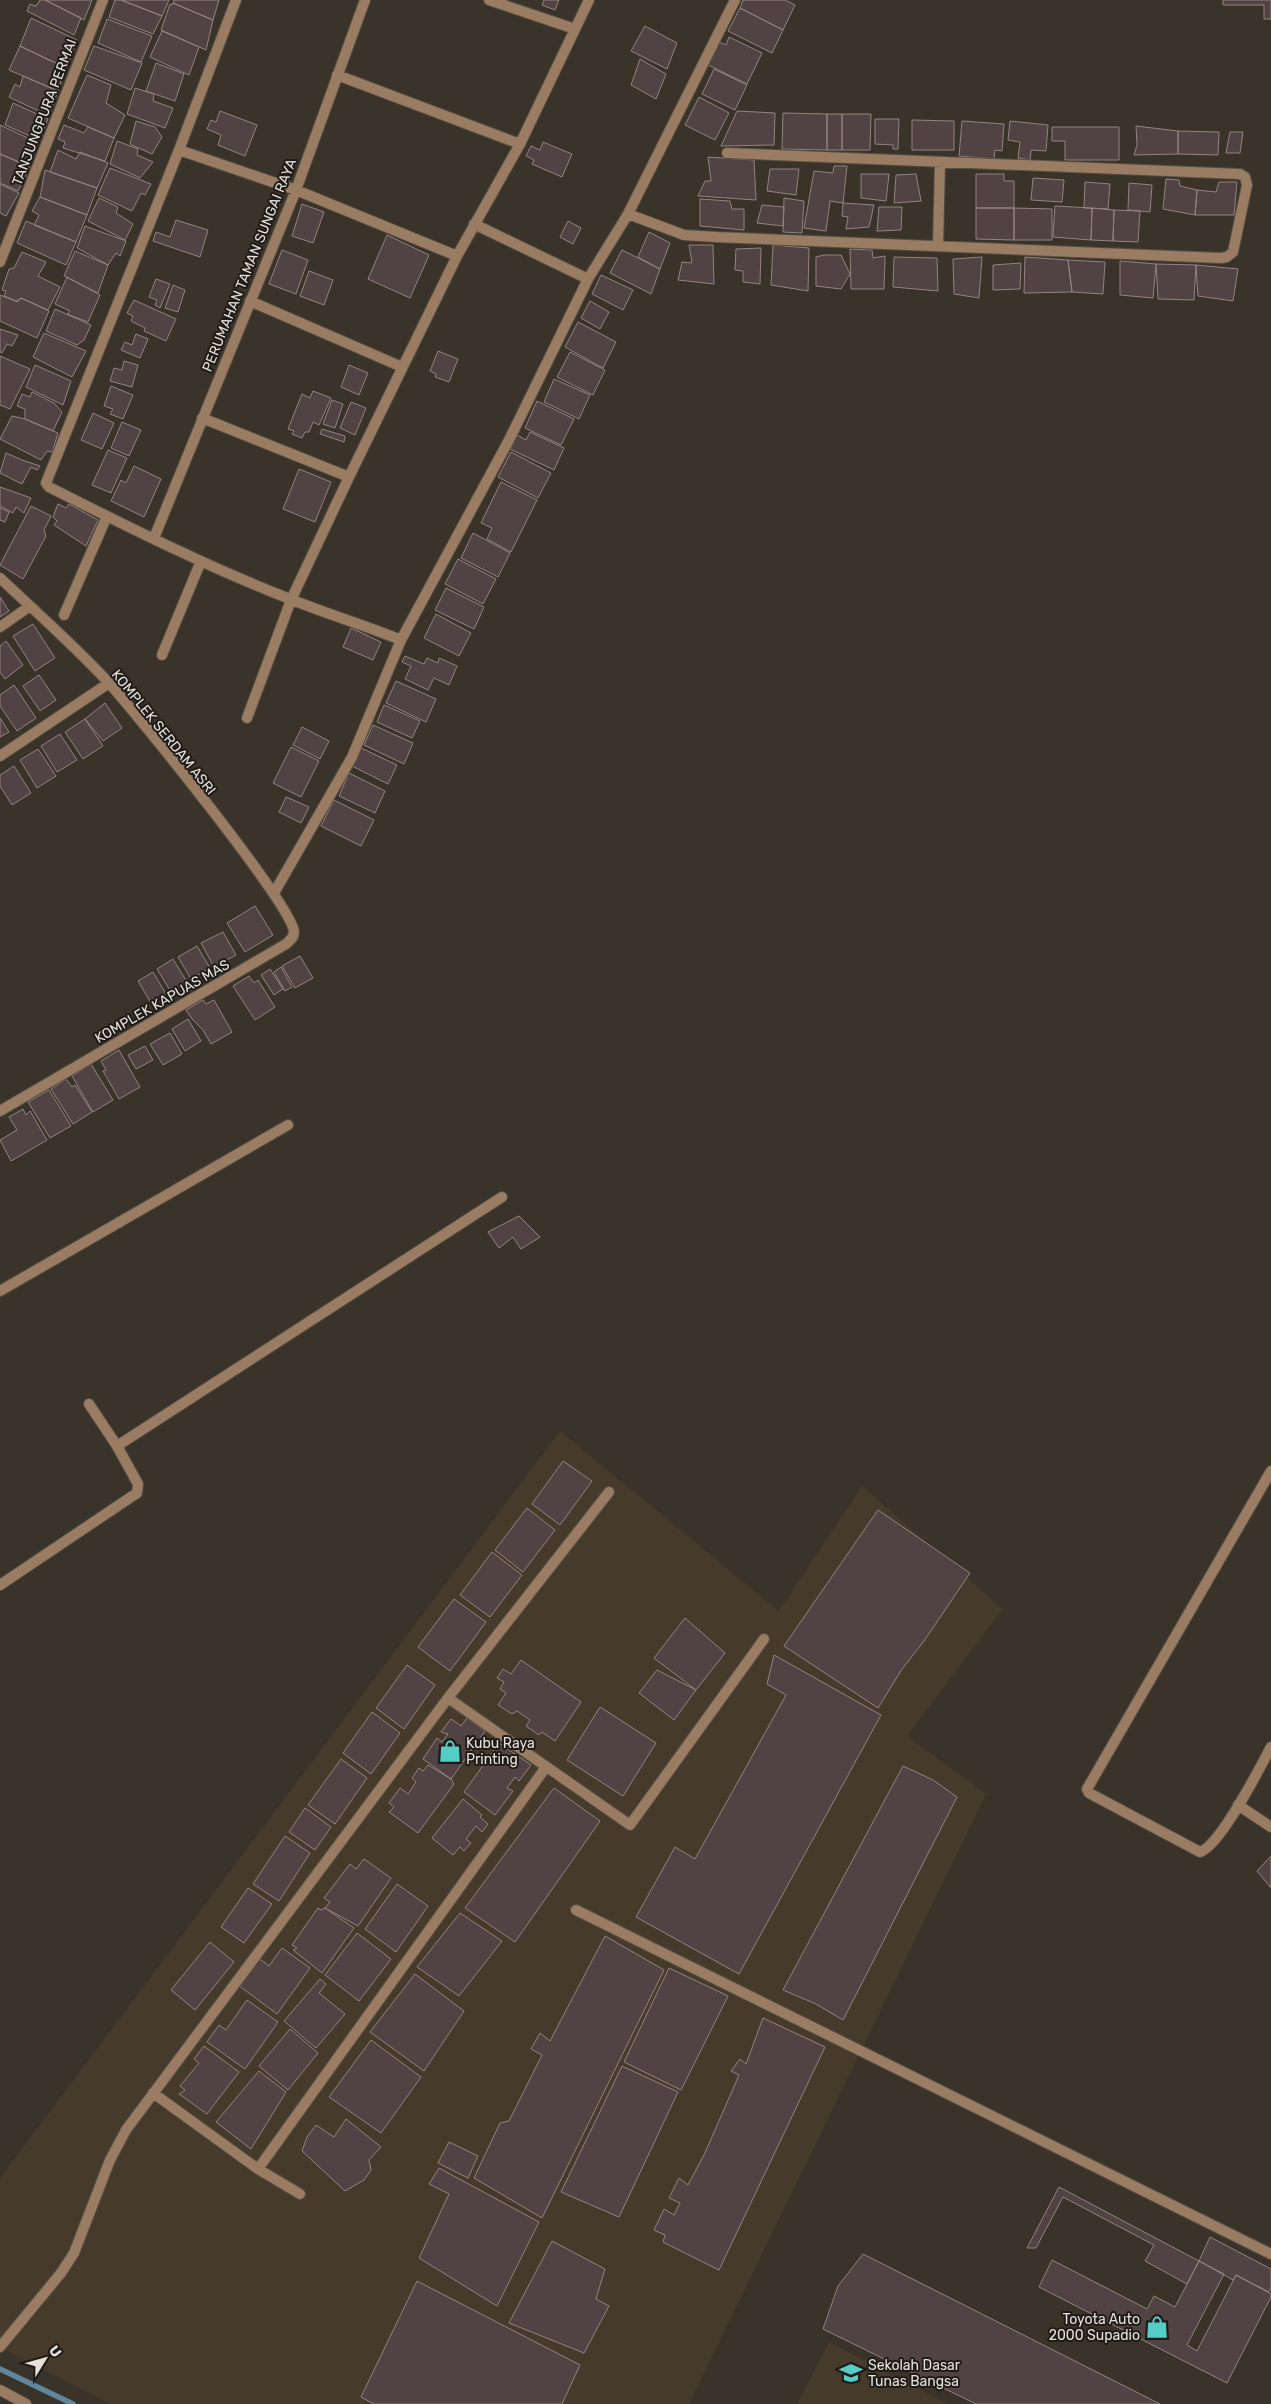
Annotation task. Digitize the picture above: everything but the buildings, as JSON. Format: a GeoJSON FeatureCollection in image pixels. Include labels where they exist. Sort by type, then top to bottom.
{"type":"FeatureCollection","features":[{"type":"Feature","properties":{"kind":"street","name":"TANJUNGPURA PERMAI"},"geometry":{"type":"LineString","coordinates":[[0,262],[102,0]]}},
{"type":"Feature","properties":{"kind":"street"},"geometry":{"type":"LineString","coordinates":[[236,0],[179,150],[46,480],[49,487],[201,561],[290,600],[400,640]]}},
{"type":"Feature","properties":{"kind":"street","name":"PERUMAHAN TAMAN SUNGAI RAYA"},"geometry":{"type":"LineString","coordinates":[[154,538],[296,190],[365,0]]}},
{"type":"Feature","properties":{"kind":"street"},"geometry":{"type":"LineString","coordinates":[[489,0],[575,29]]}},
{"type":"Feature","properties":{"kind":"street"},"geometry":{"type":"LineString","coordinates":[[247,718],[290,600],[457,256],[520,144],[590,0]]}},
{"type":"Feature","properties":{"kind":"street"},"geometry":{"type":"LineString","coordinates":[[274,893],[352,757],[400,640],[509,440],[588,280],[628,214],[735,0]]}},
{"type":"Feature","properties":{"kind":"street"},"geometry":{"type":"LineString","coordinates":[[337,75],[520,144]]}},
{"type":"Feature","properties":{"kind":"street"},"geometry":{"type":"LineString","coordinates":[[179,150],[296,190],[457,256]]}},
{"type":"Feature","properties":{"kind":"street"},"geometry":{"type":"LineString","coordinates":[[628,214],[684,235],[1221,258],[1227,257],[1233,252],[1247,185],[1245,178],[1240,174],[728,153]]}},
{"type":"Feature","properties":{"kind":"street"},"geometry":{"type":"LineString","coordinates":[[938,245],[940,162]]}},
{"type":"Feature","properties":{"kind":"street"},"geometry":{"type":"LineString","coordinates":[[474,224],[588,280]]}},
{"type":"Feature","properties":{"kind":"street"},"geometry":{"type":"LineString","coordinates":[[250,301],[402,367]]}},
{"type":"Feature","properties":{"kind":"street"},"geometry":{"type":"LineString","coordinates":[[202,418],[349,477]]}},
{"type":"Feature","properties":{"kind":"street"},"geometry":{"type":"LineString","coordinates":[[64,615],[107,516]]}},
{"type":"Feature","properties":{"kind":"street"},"geometry":{"type":"LineString","coordinates":[[162,655],[201,561]]}},
{"type":"Feature","properties":{"kind":"street","name":"KOMPLEK SERDAM ASRI"},"geometry":{"type":"LineString","coordinates":[[0,578],[56,629],[109,683],[137,716],[274,893]]}},
{"type":"Feature","properties":{"kind":"street"},"geometry":{"type":"LineString","coordinates":[[0,627],[30,606]]}},
{"type":"Feature","properties":{"kind":"street"},"geometry":{"type":"LineString","coordinates":[[0,756],[109,683]]}},
{"type":"Feature","properties":{"kind":"street","name":"KOMPLEK KAPUAS MAS"},"geometry":{"type":"LineString","coordinates":[[0,1110],[286,944],[293,938],[294,930],[274,893]]}},
{"type":"Feature","properties":{"kind":"street"},"geometry":{"type":"LineString","coordinates":[[0,1291],[288,1125]]}},
{"type":"Feature","properties":{"kind":"street"},"geometry":{"type":"LineString","coordinates":[[117,1446],[502,1197]]}},
{"type":"Feature","properties":{"kind":"street"},"geometry":{"type":"LineString","coordinates":[[0,1584],[137,1493],[138,1484],[117,1446],[89,1404]]}},
{"type":"Feature","properties":{"kind":"street"},"geometry":{"type":"LineString","coordinates":[[1271,1471],[1087,1789],[1089,1793],[1200,1852],[1211,1845],[1238,1805],[1271,1747]]}},
{"type":"Feature","properties":{"kind":"street"},"geometry":{"type":"LineString","coordinates":[[0,2346],[61,2273],[74,2253],[110,2160],[126,2130],[448,1698],[609,1492]]}},
{"type":"Feature","properties":{"kind":"street"},"geometry":{"type":"LineString","coordinates":[[448,1698],[630,1825],[764,1639]]}},
{"type":"Feature","properties":{"kind":"street"},"geometry":{"type":"LineString","coordinates":[[258,2169],[546,1767]]}},
{"type":"Feature","properties":{"kind":"street"},"geometry":{"type":"LineString","coordinates":[[1238,1805],[1271,1827]]}},
{"type":"Feature","properties":{"kind":"street"},"geometry":{"type":"LineString","coordinates":[[576,1910],[1271,2254]]}},
{"type":"Feature","properties":{"kind":"street"},"geometry":{"type":"LineString","coordinates":[[153,2093],[258,2169],[300,2194]]}},
{"type":"Feature","properties":{"kind":"street"},"geometry":{"type":"LineString","coordinates":[[0,2390],[20,2403]]}},
{"type":"Feature","properties":{"kind":"shaded area"},"geometry":{"type":"Polygon","coordinates":[[[560,1431],[779,1611],[862,1486],[1003,1609],[907,1736],[986,1794],[689,2404],[110,2404],[0,2347],[0,2178],[560,1431]]]}},
{"type":"Feature","properties":{"kind":"shaded area","name":"Sekolah Dasar Tunas Bangsa"},"geometry":{"type":"Polygon","coordinates":[[[829,2342],[948,2404],[797,2404],[829,2342]]]}},
{"type":"Feature","properties":{"kind":"waterway"},"geometry":{"type":"LineString","coordinates":[[0,2369],[73,2404]]}},
{"type":"Feature","properties":{"kind":"place","name":"Kubu Raya Printing"},"geometry":{"type":"Point","coordinates":[450,1751]}},
{"type":"Feature","properties":{"kind":"place","name":"Toyota Auto 2000 Supadio"},"geometry":{"type":"Point","coordinates":[1157,2327]}},
{"type":"Feature","properties":{"kind":"place","name":"Sekolah Dasar Tunas Bangsa"},"geometry":{"type":"Point","coordinates":[851,2373]}}]}
